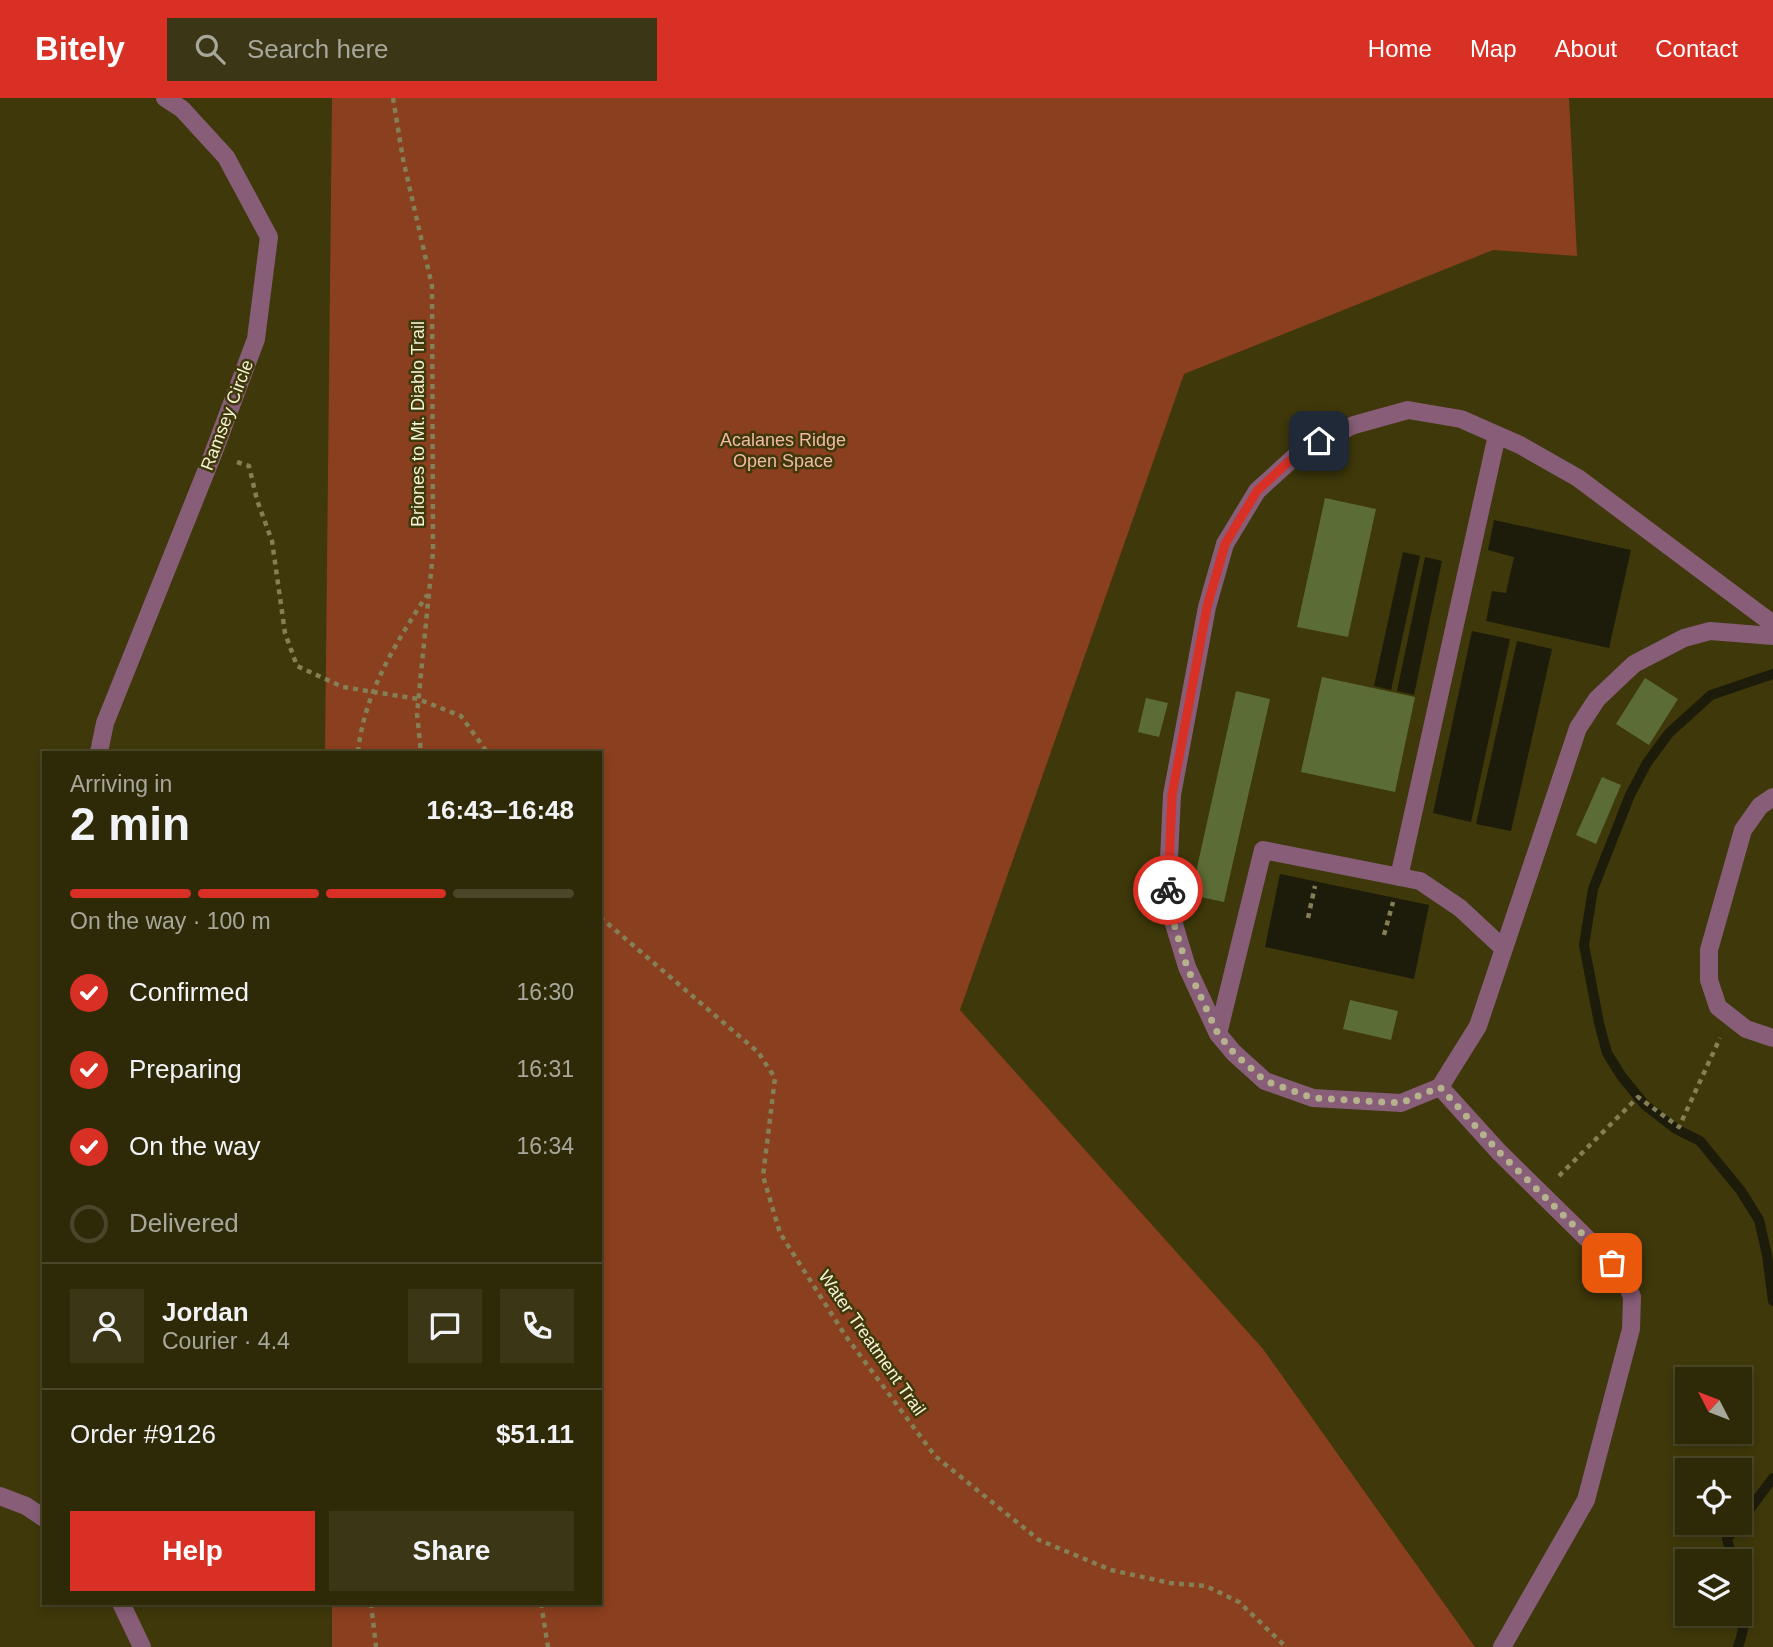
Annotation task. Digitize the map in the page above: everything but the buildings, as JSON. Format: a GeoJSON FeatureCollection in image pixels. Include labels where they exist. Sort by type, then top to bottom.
{"type":"FeatureCollection","features":[{"type":"Feature","properties":{"kind":"street","name":"Ramsey Circle"},"geometry":{"type":"LineString","coordinates":[[99,751],[105,723],[256,339],[269,237],[226,157],[182,109],[165,98]]}},
{"type":"Feature","properties":{"kind":"street"},"geometry":{"type":"LineString","coordinates":[[1773,624],[1578,478],[1461,419],[1408,410],[1354,425],[1301,450],[1257,491],[1225,544],[1207,607],[1172,795],[1167,901],[1187,967],[1218,1034],[1234,1053],[1265,1081],[1313,1098],[1401,1103],[1440,1087],[1478,1026],[1578,728],[1597,699],[1634,664],[1684,638],[1710,631],[1773,636]]}},
{"type":"Feature","properties":{"kind":"street"},"geometry":{"type":"LineString","coordinates":[[1399,877],[1497,435]]}},
{"type":"Feature","properties":{"kind":"street"},"geometry":{"type":"LineString","coordinates":[[1773,797],[1760,806],[1743,830],[1709,950],[1709,980],[1718,1007],[1746,1029],[1773,1038]]}},
{"type":"Feature","properties":{"kind":"street"},"geometry":{"type":"LineString","coordinates":[[1218,1034],[1264,850],[1420,881],[1450,901],[1503,948]]}},
{"type":"Feature","properties":{"kind":"street"},"geometry":{"type":"LineString","coordinates":[[1440,1087],[1612,1263],[1625,1279],[1632,1297],[1631,1329],[1586,1500],[1502,1647]]}},
{"type":"Feature","properties":{"kind":"street"},"geometry":{"type":"LineString","coordinates":[[0,1496],[26,1506],[42,1517]]}},
{"type":"Feature","properties":{"kind":"street"},"geometry":{"type":"LineString","coordinates":[[122,1605],[142,1647]]}},
{"type":"Feature","properties":{"kind":"path","name":"Briones to Mt. Diablo Trail"},"geometry":{"type":"LineString","coordinates":[[393,98],[403,159],[432,286],[433,552],[416,714],[421,751]]}},
{"type":"Feature","properties":{"kind":"path"},"geometry":{"type":"LineString","coordinates":[[213,454],[249,466],[257,500],[272,541],[285,633],[297,666],[343,687],[418,699],[461,716],[486,751]]}},
{"type":"Feature","properties":{"kind":"path"},"geometry":{"type":"LineString","coordinates":[[358,751],[360,726],[372,692],[402,633],[428,594]]}},
{"type":"Feature","properties":{"kind":"path"},"geometry":{"type":"LineString","coordinates":[[1308,918],[1320,861]]}},
{"type":"Feature","properties":{"kind":"path"},"geometry":{"type":"LineString","coordinates":[[1384,935],[1399,877]]}},
{"type":"Feature","properties":{"kind":"path","name":"Water Treatment Trail"},"geometry":{"type":"LineString","coordinates":[[602,920],[758,1052],[775,1078],[763,1176],[780,1233],[845,1335],[936,1457],[1039,1540],[1111,1570],[1170,1583],[1206,1586],[1239,1602],[1286,1647]]}},
{"type":"Feature","properties":{"kind":"path"},"geometry":{"type":"LineString","coordinates":[[1542,1194],[1639,1097],[1679,1127],[1730,1016]]}},
{"type":"Feature","properties":{"kind":"path"},"geometry":{"type":"LineString","coordinates":[[371,1605],[376,1647]]}},
{"type":"Feature","properties":{"kind":"path"},"geometry":{"type":"LineString","coordinates":[[541,1605],[548,1647]]}},
{"type":"Feature","properties":{"kind":"green space","name":"Acalanes Ridge Open Space"},"geometry":{"type":"Polygon","coordinates":[[[332,98],[1569,98],[1577,256],[1493,250],[1184,374],[960,1010],[1263,1349],[1475,1647],[332,1647],[332,1605],[602,1605],[602,751],[325,751],[332,98]]]}},
{"type":"Feature","properties":{"kind":"shaded area"},"geometry":{"type":"Polygon","coordinates":[[[1494,520],[1631,550],[1609,648],[1486,621],[1492,591],[1506,593],[1514,557],[1488,550],[1494,520]]]}},
{"type":"Feature","properties":{"kind":"shaded area"},"geometry":{"type":"Polygon","coordinates":[[[1403,552],[1420,556],[1391,690],[1374,686],[1403,552]]]}},
{"type":"Feature","properties":{"kind":"shaded area"},"geometry":{"type":"Polygon","coordinates":[[[1425,557],[1442,561],[1414,695],[1397,691],[1425,557]]]}},
{"type":"Feature","properties":{"kind":"shaded area"},"geometry":{"type":"Polygon","coordinates":[[[1472,631],[1510,639],[1471,822],[1433,813],[1472,631]]]}},
{"type":"Feature","properties":{"kind":"shaded area"},"geometry":{"type":"Polygon","coordinates":[[[1517,641],[1552,649],[1511,831],[1476,824],[1517,641]]]}},
{"type":"Feature","properties":{"kind":"shaded area"},"geometry":{"type":"Polygon","coordinates":[[[1280,874],[1429,905],[1414,979],[1265,947],[1280,874]]]}},
{"type":"Feature","properties":{"kind":"waterway"},"geometry":{"type":"LineString","coordinates":[[1773,674],[1711,695],[1669,733],[1647,763],[1630,795],[1593,889],[1584,945],[1607,1053],[1645,1105],[1676,1129],[1700,1141],[1741,1191],[1759,1220],[1773,1301]]}},
{"type":"Feature","properties":{"kind":"waterway"},"geometry":{"type":"LineString","coordinates":[[1752,1506],[1773,1478]]}},
{"type":"Feature","properties":{"kind":"waterway"},"geometry":{"type":"LineString","coordinates":[[1730,1535],[1727,1539],[1730,1549]]}},
{"type":"Feature","properties":{"kind":"waterway"},"geometry":{"type":"LineString","coordinates":[[1738,1647],[1744,1626]]}},
{"type":"Feature","properties":{"kind":"way so far"},"geometry":{"type":"LineString","coordinates":[[1168,890],[1167,901],[1187,967],[1218,1034],[1234,1053],[1265,1081],[1313,1098],[1401,1103],[1440,1087],[1499,1152],[1612,1263]]}},
{"type":"Feature","properties":{"kind":"route"},"geometry":{"type":"LineString","coordinates":[[1168,890],[1172,795],[1207,607],[1225,544],[1257,491],[1301,450],[1319,441]]}}]}
